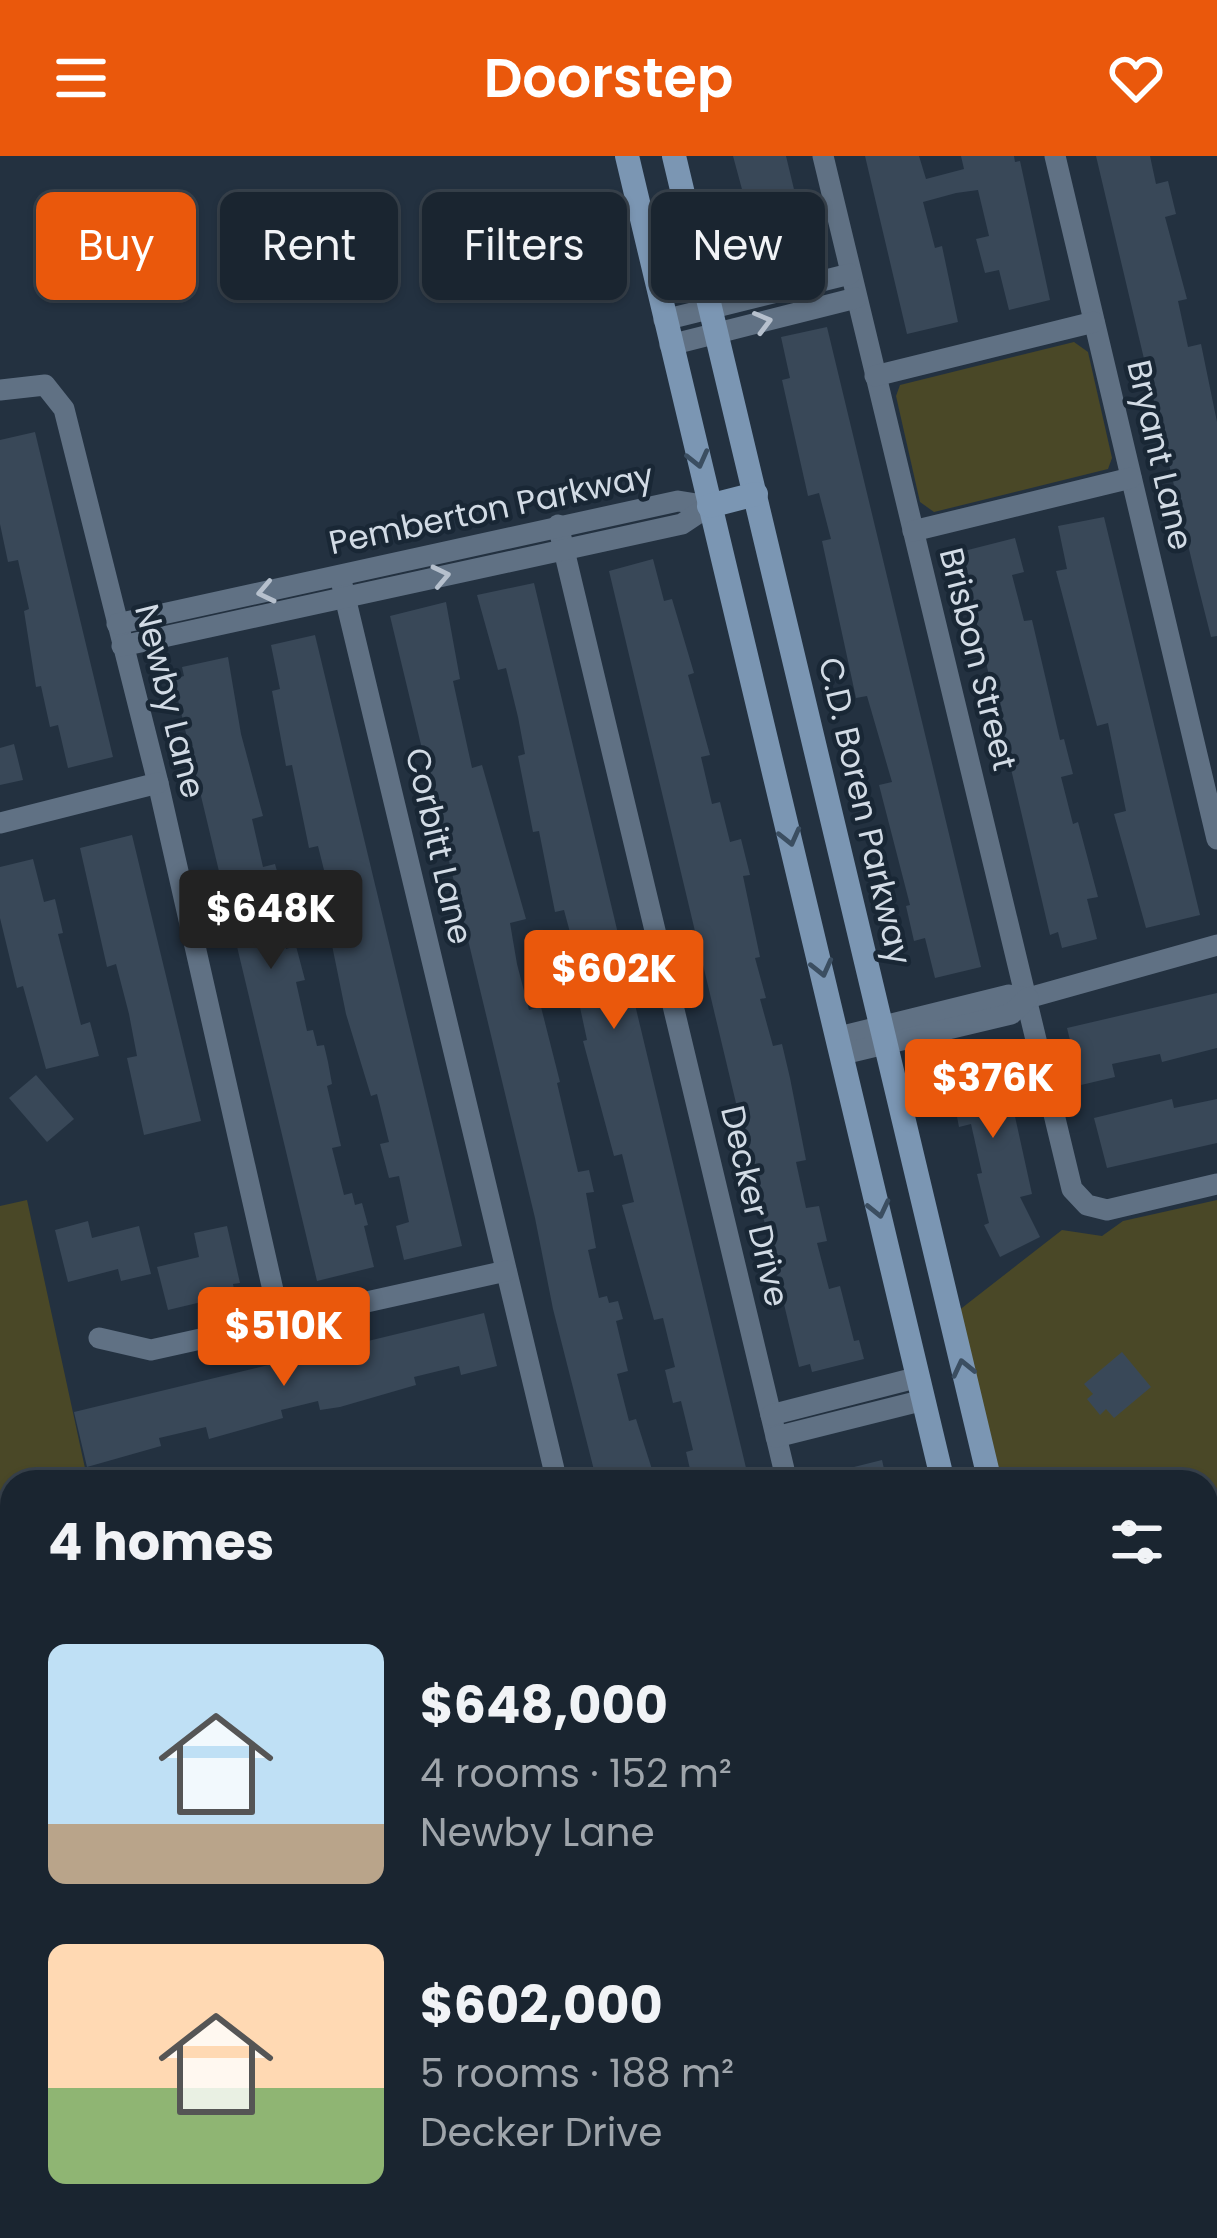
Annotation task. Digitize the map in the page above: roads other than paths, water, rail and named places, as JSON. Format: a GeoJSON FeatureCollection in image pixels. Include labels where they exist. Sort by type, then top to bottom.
{"type":"FeatureCollection","features":[{"type":"Feature","properties":{"kind":"street"},"geometry":{"type":"LineString","coordinates":[[627,156],[940,1470]]}},
{"type":"Feature","properties":{"kind":"street","name":"C.D. Boren Parkway"},"geometry":{"type":"LineString","coordinates":[[674,156],[987,1470]]}},
{"type":"Feature","properties":{"kind":"street","name":"Brisbon Street"},"geometry":{"type":"LineString","coordinates":[[823,156],[1069,1179],[1078,1198],[1107,1210],[1217,1184]]}},
{"type":"Feature","properties":{"kind":"street","name":"Bryant Lane"},"geometry":{"type":"LineString","coordinates":[[1055,156],[1217,839]]}},
{"type":"Feature","properties":{"kind":"street"},"geometry":{"type":"LineString","coordinates":[[715,322],[850,274]]}},
{"type":"Feature","properties":{"kind":"street"},"geometry":{"type":"LineString","coordinates":[[667,332],[856,298]]}},
{"type":"Feature","properties":{"kind":"street"},"geometry":{"type":"LineString","coordinates":[[874,376],[1094,322]]}},
{"type":"Feature","properties":{"kind":"street","name":"Newby Lane"},"geometry":{"type":"LineString","coordinates":[[0,390],[45,385],[64,410],[158,783],[280,1321]]}},
{"type":"Feature","properties":{"kind":"street"},"geometry":{"type":"LineString","coordinates":[[913,532],[1131,478]]}},
{"type":"Feature","properties":{"kind":"street"},"geometry":{"type":"LineString","coordinates":[[709,506],[756,494]]}},
{"type":"Feature","properties":{"kind":"street","name":"Pemberton Parkway"},"geometry":{"type":"LineString","coordinates":[[342,586],[558,525],[679,501],[709,506]]}},
{"type":"Feature","properties":{"kind":"street","name":"Pemberton Parkway"},"geometry":{"type":"LineString","coordinates":[[119,635],[342,586],[682,524],[709,506]]}},
{"type":"Feature","properties":{"kind":"street","name":"Decker Drive"},"geometry":{"type":"LineString","coordinates":[[558,525],[784,1470]]}},
{"type":"Feature","properties":{"kind":"street","name":"Corbitt Lane"},"geometry":{"type":"LineString","coordinates":[[342,586],[554,1470]]}},
{"type":"Feature","properties":{"kind":"street"},"geometry":{"type":"LineString","coordinates":[[0,823],[158,783]]}},
{"type":"Feature","properties":{"kind":"street"},"geometry":{"type":"LineString","coordinates":[[841,1046],[1009,994],[1028,998],[1217,945]]}},
{"type":"Feature","properties":{"kind":"street"},"geometry":{"type":"LineString","coordinates":[[98,1338],[152,1350],[506,1271]]}},
{"type":"Feature","properties":{"kind":"street"},"geometry":{"type":"LineString","coordinates":[[773,1426],[921,1389]]}}]}
